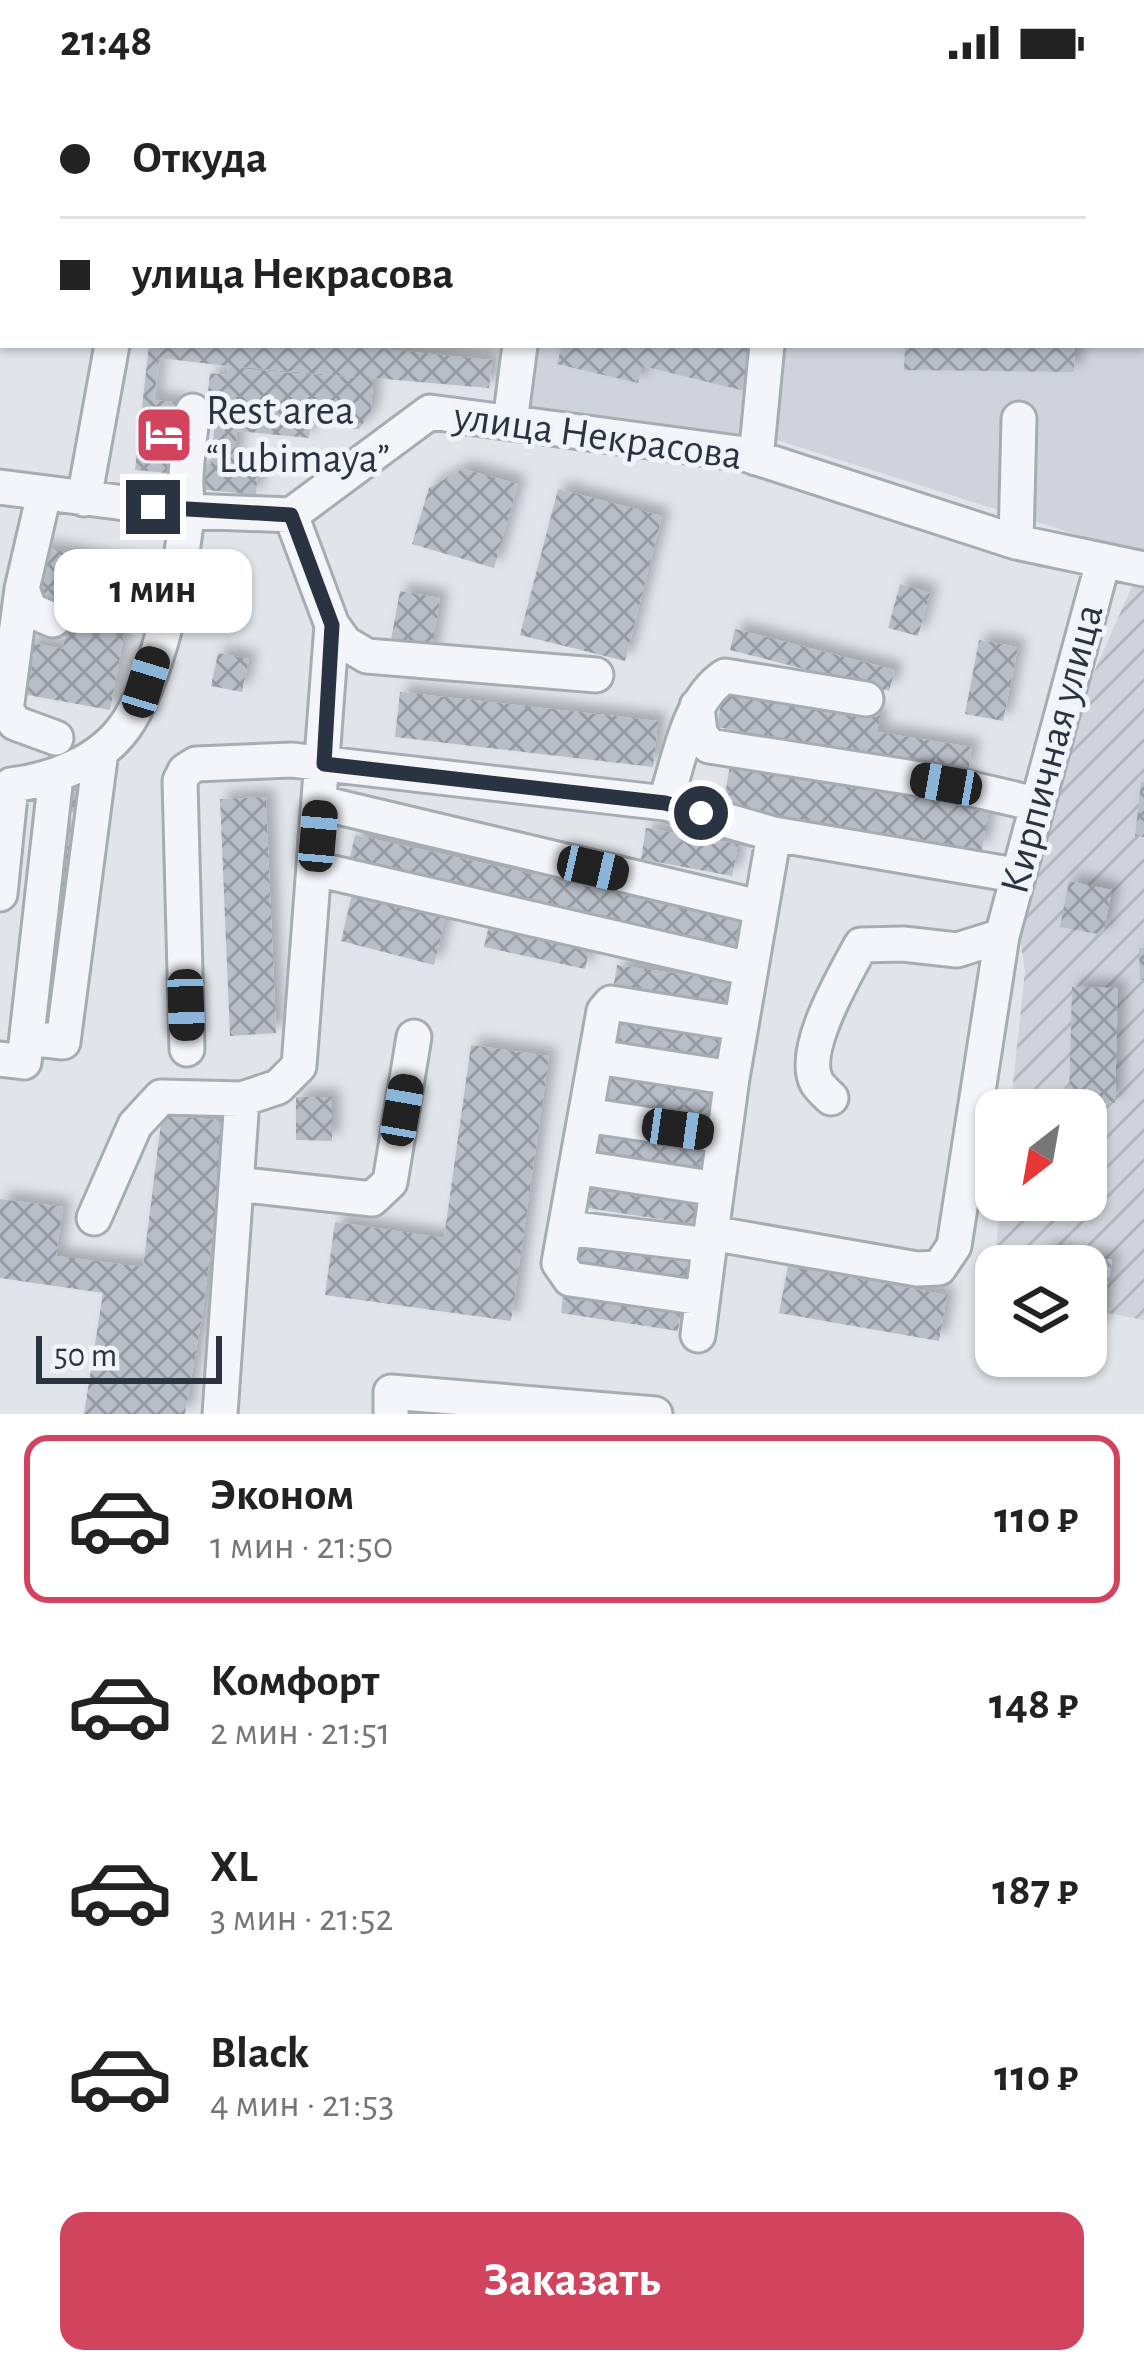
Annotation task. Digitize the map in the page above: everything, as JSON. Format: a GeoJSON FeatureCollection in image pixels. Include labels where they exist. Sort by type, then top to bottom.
{"type":"FeatureCollection","features":[{"type":"Feature","properties":{"kind":"street"},"geometry":{"type":"LineString","coordinates":[[84,500],[111,348]]}},
{"type":"Feature","properties":{"kind":"street"},"geometry":{"type":"LineString","coordinates":[[510,422],[520,348]]}},
{"type":"Feature","properties":{"kind":"street"},"geometry":{"type":"LineString","coordinates":[[756,458],[767,348]]}},
{"type":"Feature","properties":{"kind":"street"},"geometry":{"type":"LineString","coordinates":[[0,894],[11,785],[56,776],[101,751],[125,727],[146,682],[164,624],[188,511],[185,482],[193,412]]}},
{"type":"Feature","properties":{"kind":"street","name":"улица Некрасова"},"geometry":{"type":"LineString","coordinates":[[291,515],[430,412],[756,458],[1016,542],[1144,569]]}},
{"type":"Feature","properties":{"kind":"street"},"geometry":{"type":"LineString","coordinates":[[1016,542],[1019,419]]}},
{"type":"Feature","properties":{"kind":"street"},"geometry":{"type":"LineString","coordinates":[[0,487],[188,511],[291,515],[332,625],[345,643],[367,656],[596,675]]}},
{"type":"Feature","properties":{"kind":"street"},"geometry":{"type":"LineString","coordinates":[[44,494],[22,589],[6,710],[15,723],[56,738]]}},
{"type":"Feature","properties":{"kind":"street","name":"Кирпичная улица"},"geometry":{"type":"LineString","coordinates":[[710,1239],[917,1269],[939,1268],[954,1246],[1002,937],[1103,562]]}},
{"type":"Feature","properties":{"kind":"street"},"geometry":{"type":"LineString","coordinates":[[22,589],[30,610],[53,620]]}},
{"type":"Feature","properties":{"kind":"street"},"geometry":{"type":"LineString","coordinates":[[94,1218],[135,1125],[161,1097],[242,1099],[278,1087],[298,1066],[332,625]]}},
{"type":"Feature","properties":{"kind":"street"},"geometry":{"type":"LineString","coordinates":[[665,803],[697,706],[711,685],[725,676],[866,699]]}},
{"type":"Feature","properties":{"kind":"street"},"geometry":{"type":"LineString","coordinates":[[697,706],[700,733],[709,746],[923,779],[1036,805]]}},
{"type":"Feature","properties":{"kind":"street"},"geometry":{"type":"LineString","coordinates":[[56,776],[13,1048],[63,1042],[101,751]]}},
{"type":"Feature","properties":{"kind":"street"},"geometry":{"type":"LineString","coordinates":[[187,1049],[180,781],[196,764],[292,760],[665,803],[774,834],[1016,875]]}},
{"type":"Feature","properties":{"kind":"street"},"geometry":{"type":"LineString","coordinates":[[321,803],[759,907]]}},
{"type":"Feature","properties":{"kind":"street"},"geometry":{"type":"LineString","coordinates":[[698,1335],[732,1078],[774,834]]}},
{"type":"Feature","properties":{"kind":"street"},"geometry":{"type":"LineString","coordinates":[[316,869],[749,969]]}},
{"type":"Feature","properties":{"kind":"street"},"geometry":{"type":"LineString","coordinates":[[831,1097],[817,1083],[812,1067],[818,1036],[861,945],[957,950],[1002,937]]}},
{"type":"Feature","properties":{"kind":"street"},"geometry":{"type":"LineString","coordinates":[[702,1298],[570,1279],[559,1263],[604,1011],[611,1003],[741,1024]]}},
{"type":"Feature","properties":{"kind":"street"},"geometry":{"type":"LineString","coordinates":[[236,1184],[372,1198],[383,1193],[390,1182],[414,1037]]}},
{"type":"Feature","properties":{"kind":"street"},"geometry":{"type":"LineString","coordinates":[[597,1057],[732,1078]]}},
{"type":"Feature","properties":{"kind":"street"},"geometry":{"type":"LineString","coordinates":[[220,1414],[242,1099]]}},
{"type":"Feature","properties":{"kind":"street"},"geometry":{"type":"LineString","coordinates":[[586,1115],[724,1136]]}},
{"type":"Feature","properties":{"kind":"street"},"geometry":{"type":"LineString","coordinates":[[576,1167],[717,1189]]}},
{"type":"Feature","properties":{"kind":"street"},"geometry":{"type":"LineString","coordinates":[[566,1228],[710,1239]]}},
{"type":"Feature","properties":{"kind":"street"},"geometry":{"type":"LineString","coordinates":[[391,1414],[391,1392],[655,1414]]}},
{"type":"Feature","properties":{"kind":"shaded area"},"geometry":{"type":"Polygon","coordinates":[[[516,348],[1144,348],[1144,556],[770,438],[506,404],[516,348]]]}},
{"type":"Feature","properties":{"kind":"shaded area"},"geometry":{"type":"Polygon","coordinates":[[[1132,586],[1144,587],[1144,1320],[1107,1313],[1107,1245],[996,1245],[999,1221],[1107,1221],[1107,1089],[1012,1089],[1025,972],[1016,913],[1069,729],[1132,586]]]}},
{"type":"Feature","properties":{"kind":"building"},"geometry":{"type":"Polygon","coordinates":[[[149,348],[372,348],[492,360],[489,388],[373,378],[371,413],[359,429],[342,428],[342,410],[313,407],[309,438],[237,431],[234,466],[258,469],[256,495],[198,489],[201,463],[211,464],[215,420],[205,420],[210,373],[227,375],[228,366],[159,358],[154,400],[184,403],[177,474],[135,470],[149,348]],[[243,367],[243,369],[356,377],[243,367]]]}},
{"type":"Feature","properties":{"kind":"building"},"geometry":{"type":"Polygon","coordinates":[[[561,348],[759,348],[749,392],[642,366],[638,383],[557,364],[561,348]]]}},
{"type":"Feature","properties":{"kind":"building"},"geometry":{"type":"Polygon","coordinates":[[[905,348],[1075,348],[1074,372],[904,370],[905,348]]]}},
{"type":"Feature","properties":{"kind":"building"},"geometry":{"type":"Polygon","coordinates":[[[463,469],[518,484],[494,568],[412,544],[429,488],[463,469]]]}},
{"type":"Feature","properties":{"kind":"building"},"geometry":{"type":"Polygon","coordinates":[[[558,489],[662,516],[625,661],[520,635],[558,489]]]}},
{"type":"Feature","properties":{"kind":"building"},"geometry":{"type":"Polygon","coordinates":[[[39,547],[137,566],[110,710],[17,693],[28,642],[63,649],[70,603],[30,597],[39,547]]]}},
{"type":"Feature","properties":{"kind":"building"},"geometry":{"type":"Polygon","coordinates":[[[900,584],[930,593],[918,636],[888,628],[900,584]]]}},
{"type":"Feature","properties":{"kind":"building"},"geometry":{"type":"Polygon","coordinates":[[[400,591],[440,598],[430,659],[389,651],[400,591]]]}},
{"type":"Feature","properties":{"kind":"building"},"geometry":{"type":"Polygon","coordinates":[[[735,629],[895,670],[889,691],[730,650],[735,629]]]}},
{"type":"Feature","properties":{"kind":"building"},"geometry":{"type":"Polygon","coordinates":[[[979,640],[1018,647],[1003,721],[965,714],[979,640]]]}},
{"type":"Feature","properties":{"kind":"building"},"geometry":{"type":"Polygon","coordinates":[[[218,653],[249,659],[242,692],[211,686],[218,653]]]}},
{"type":"Feature","properties":{"kind":"building"},"geometry":{"type":"Polygon","coordinates":[[[723,690],[880,715],[877,732],[972,747],[968,772],[743,742],[745,732],[717,727],[723,690]]]}},
{"type":"Feature","properties":{"kind":"building"},"geometry":{"type":"Polygon","coordinates":[[[400,692],[658,721],[653,767],[395,737],[400,692]]]}},
{"type":"Feature","properties":{"kind":"building"},"geometry":{"type":"Polygon","coordinates":[[[732,754],[991,798],[982,850],[723,806],[732,754]]]}},
{"type":"Feature","properties":{"kind":"building"},"geometry":{"type":"Polygon","coordinates":[[[1144,782],[1144,837],[1135,836],[1144,782]]]}},
{"type":"Feature","properties":{"kind":"building"},"geometry":{"type":"Polygon","coordinates":[[[57,791],[82,792],[82,813],[56,812],[57,791]]]}},
{"type":"Feature","properties":{"kind":"building"},"geometry":{"type":"Polygon","coordinates":[[[266,797],[276,1033],[230,1036],[220,799],[266,797]]]}},
{"type":"Feature","properties":{"kind":"building"},"geometry":{"type":"Polygon","coordinates":[[[646,828],[738,844],[732,876],[641,859],[646,828]]]}},
{"type":"Feature","properties":{"kind":"building"},"geometry":{"type":"Polygon","coordinates":[[[53,830],[78,833],[57,1029],[31,1026],[53,830]]]}},
{"type":"Feature","properties":{"kind":"building"},"geometry":{"type":"Polygon","coordinates":[[[355,835],[746,921],[738,957],[347,871],[355,835]]]}},
{"type":"Feature","properties":{"kind":"building"},"geometry":{"type":"Polygon","coordinates":[[[1069,881],[1112,890],[1103,935],[1060,927],[1069,881]]]}},
{"type":"Feature","properties":{"kind":"building"},"geometry":{"type":"Polygon","coordinates":[[[353,890],[446,914],[434,965],[341,941],[353,890]]]}},
{"type":"Feature","properties":{"kind":"building"},"geometry":{"type":"Polygon","coordinates":[[[489,925],[590,947],[585,969],[484,947],[489,925]]]}},
{"type":"Feature","properties":{"kind":"building"},"geometry":{"type":"Polygon","coordinates":[[[1139,948],[1144,948],[1144,980],[1140,980],[1139,948]]]}},
{"type":"Feature","properties":{"kind":"building"},"geometry":{"type":"Polygon","coordinates":[[[617,965],[734,982],[730,1007],[613,989],[617,965]]]}},
{"type":"Feature","properties":{"kind":"building"},"geometry":{"type":"Polygon","coordinates":[[[1072,987],[1118,988],[1115,1103],[1107,1103],[1107,1089],[1069,1089],[1072,987]]]}},
{"type":"Feature","properties":{"kind":"building"},"geometry":{"type":"Polygon","coordinates":[[[613,1019],[730,1037],[726,1062],[609,1044],[613,1019]]]}},
{"type":"Feature","properties":{"kind":"building"},"geometry":{"type":"Polygon","coordinates":[[[471,1045],[549,1056],[511,1321],[325,1295],[335,1222],[444,1238],[471,1045]]]}},
{"type":"Feature","properties":{"kind":"building"},"geometry":{"type":"Polygon","coordinates":[[[602,1069],[719,1087],[713,1118],[596,1100],[602,1069]]]}},
{"type":"Feature","properties":{"kind":"building"},"geometry":{"type":"Polygon","coordinates":[[[296,1097],[332,1097],[332,1141],[296,1140],[296,1097]]]}},
{"type":"Feature","properties":{"kind":"building"},"geometry":{"type":"Polygon","coordinates":[[[162,1115],[227,1121],[185,1414],[84,1414],[103,1293],[0,1278],[0,1199],[63,1207],[56,1256],[143,1267],[162,1115]]]}},
{"type":"Feature","properties":{"kind":"building"},"geometry":{"type":"Polygon","coordinates":[[[594,1127],[711,1146],[708,1170],[591,1152],[594,1127]]]}},
{"type":"Feature","properties":{"kind":"building"},"geometry":{"type":"Polygon","coordinates":[[[585,1182],[702,1201],[698,1225],[581,1207],[585,1182]]]}},
{"type":"Feature","properties":{"kind":"building"},"geometry":{"type":"Polygon","coordinates":[[[578,1237],[695,1255],[691,1280],[574,1262],[578,1237]]]}},
{"type":"Feature","properties":{"kind":"building"},"geometry":{"type":"Polygon","coordinates":[[[788,1266],[947,1295],[939,1341],[779,1313],[788,1266]]]}},
{"type":"Feature","properties":{"kind":"building"},"geometry":{"type":"Polygon","coordinates":[[[564,1288],[681,1306],[678,1331],[561,1313],[564,1288]]]}},
{"type":"Feature","properties":{"kind":"place","name":"Rest area “Lubimaya”"},"geometry":{"type":"Point","coordinates":[164,435]}},
{"type":"Feature","properties":{"kind":"route"},"geometry":{"type":"LineString","coordinates":[[153,507],[291,515],[332,625],[324,764],[665,803],[701,813]]}}]}
